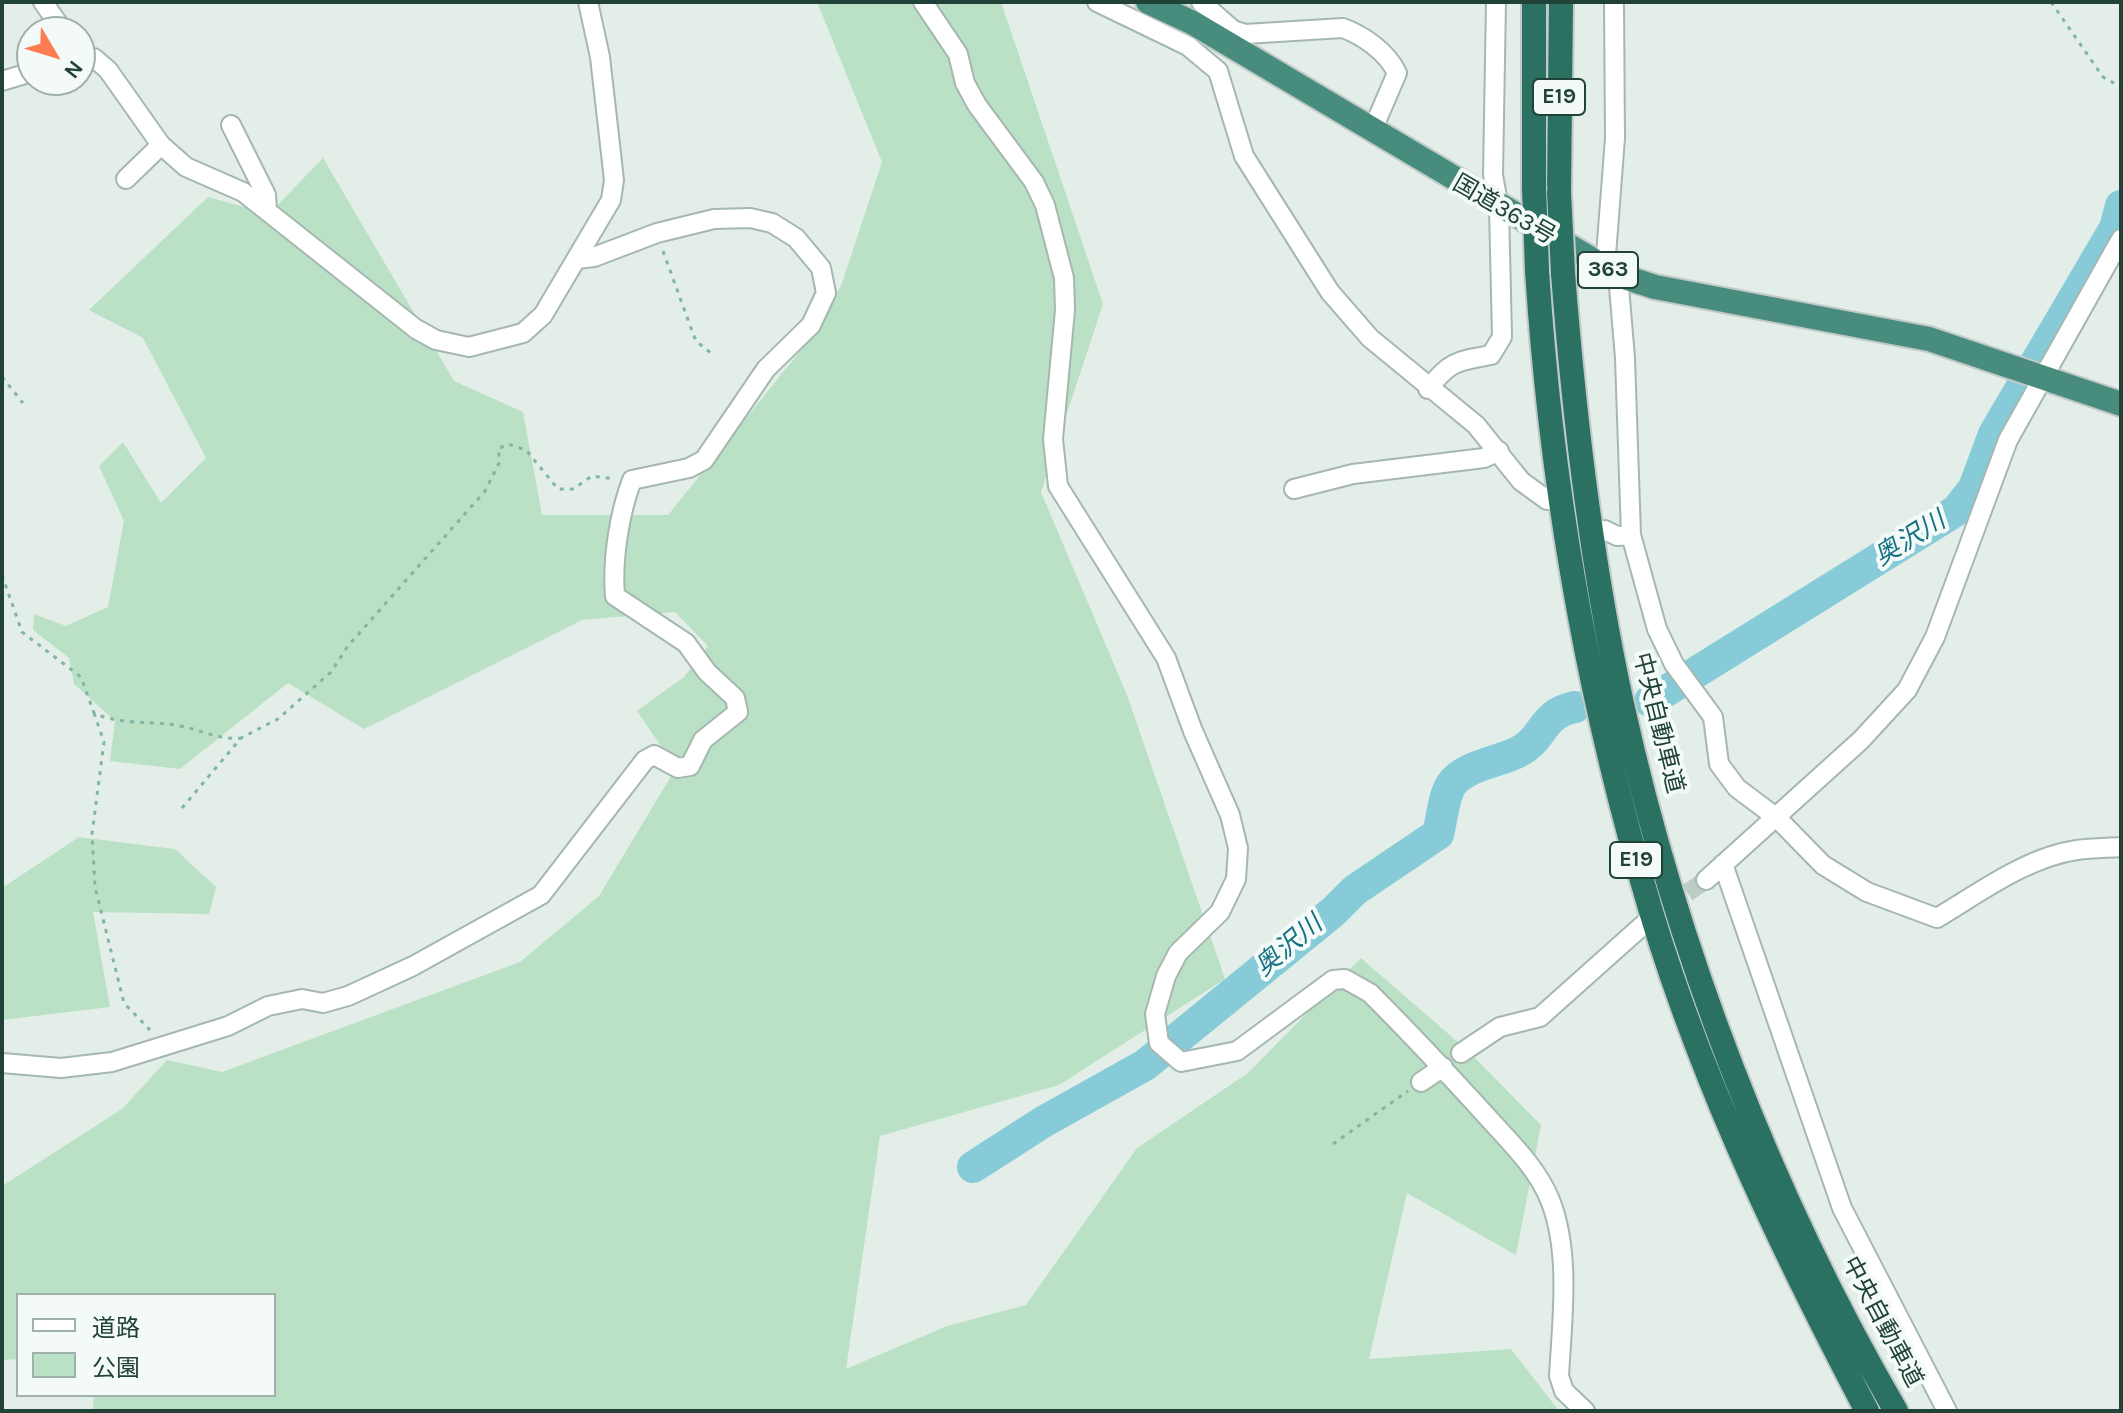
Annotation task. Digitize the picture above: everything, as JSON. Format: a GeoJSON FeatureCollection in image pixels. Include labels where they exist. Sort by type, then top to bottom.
{"type":"FeatureCollection","features":[{"type":"Feature","properties":{"kind":"highway","name":"国道363号"},"geometry":{"type":"LineString","coordinates":[[1148,2],[1229,36],[1372,131],[1611,272],[1655,287],[1929,339],[2121,404]]}},
{"type":"Feature","properties":{"kind":"highway","name":"E19"},"geometry":{"type":"LineString","coordinates":[[1534,2],[1537,270],[1551,424],[1598,714],[1641,879],[1682,1002],[1736,1142],[1806,1295],[1867,1411]]}},
{"type":"Feature","properties":{"kind":"highway","name":"中央自動車道"},"geometry":{"type":"LineString","coordinates":[[1561,2],[1559,192],[1563,273],[1577,421],[1601,596],[1622,706],[1667,872],[1747,1100],[1838,1304],[1896,1411]]}},
{"type":"Feature","properties":{"kind":"street"},"geometry":{"type":"LineString","coordinates":[[96,62],[108,70],[161,145],[186,167],[243,192],[416,329],[454,346],[498,342],[523,333],[543,315],[577,259],[584,241],[603,219],[614,180],[600,57],[588,2]]}},
{"type":"Feature","properties":{"kind":"street"},"geometry":{"type":"LineString","coordinates":[[923,2],[958,54],[965,83],[977,105],[1034,182],[1056,242],[1064,278],[1065,310],[1053,439],[1058,486],[1166,658],[1233,826],[1238,848],[1236,879],[1220,912],[1178,953],[1166,976],[1155,1014],[1159,1043],[1181,1062],[1237,1051],[1333,980],[1345,979],[1370,993],[1443,1067],[1528,1165],[1550,1199],[1559,1238],[1561,1273],[1559,1376],[1564,1391],[1585,1411]]}},
{"type":"Feature","properties":{"kind":"street"},"geometry":{"type":"LineString","coordinates":[[1097,2],[1188,46],[1218,71],[1244,156],[1330,292],[1370,338],[1428,389],[1476,425],[1521,481],[1547,500]]}},
{"type":"Feature","properties":{"kind":"street"},"geometry":{"type":"LineString","coordinates":[[1201,2],[1229,36],[1343,28],[1356,33],[1391,60],[1397,73],[1372,131]]}},
{"type":"Feature","properties":{"kind":"street"},"geometry":{"type":"LineString","coordinates":[[1428,389],[1446,367],[1456,361],[1491,355],[1502,337],[1499,208],[1493,175],[1496,2]]}},
{"type":"Feature","properties":{"kind":"street"},"geometry":{"type":"LineString","coordinates":[[1614,2],[1615,138],[1611,272],[1625,358],[1631,535],[1657,629],[1674,664],[1713,717],[1719,764],[1737,788],[1777,818],[1823,865],[1850,883],[1937,918],[2006,878],[2054,857],[2075,850],[2121,847]]}},
{"type":"Feature","properties":{"kind":"street"},"geometry":{"type":"LineString","coordinates":[[231,125],[266,195],[267,210]]}},
{"type":"Feature","properties":{"kind":"street"},"geometry":{"type":"LineString","coordinates":[[126,179],[161,145]]}},
{"type":"Feature","properties":{"kind":"street"},"geometry":{"type":"LineString","coordinates":[[2,1063],[61,1068],[95,1065],[228,1026],[268,1006],[302,999],[323,1003],[348,996],[457,944],[490,920],[526,905],[552,882],[645,760],[654,755],[678,768],[690,766],[703,740],[738,712],[735,698],[707,672],[686,643],[615,596],[614,579],[631,482],[689,468],[704,460],[766,369],[811,325],[826,293],[821,268],[796,238],[772,223],[750,218],[714,219],[657,233],[594,257],[577,259]]}},
{"type":"Feature","properties":{"kind":"street"},"geometry":{"type":"LineString","coordinates":[[1706,880],[1861,740],[1907,690],[1935,637],[2008,440],[2121,239]]}},
{"type":"Feature","properties":{"kind":"street"},"geometry":{"type":"LineString","coordinates":[[1294,489],[1353,474],[1484,458],[1499,451]]}},
{"type":"Feature","properties":{"kind":"street"},"geometry":{"type":"LineString","coordinates":[[1605,530],[1617,536],[1631,535]]}},
{"type":"Feature","properties":{"kind":"street"},"geometry":{"type":"LineString","coordinates":[[1723,864],[1842,1208],[1947,1411]]}},
{"type":"Feature","properties":{"kind":"street"},"geometry":{"type":"LineString","coordinates":[[1461,1053],[1500,1027],[1540,1017],[1652,917]]}},
{"type":"Feature","properties":{"kind":"street"},"geometry":{"type":"LineString","coordinates":[[1421,1082],[1443,1067]]}},
{"type":"Feature","properties":{"kind":"path"},"geometry":{"type":"LineString","coordinates":[[2051,2],[2103,77],[2121,87]]}},
{"type":"Feature","properties":{"kind":"path"},"geometry":{"type":"LineString","coordinates":[[657,233],[696,341],[712,354]]}},
{"type":"Feature","properties":{"kind":"path"},"geometry":{"type":"LineString","coordinates":[[2,377],[23,403]]}},
{"type":"Feature","properties":{"kind":"path"},"geometry":{"type":"LineString","coordinates":[[94,713],[144,724],[180,726],[227,740],[241,738],[278,719],[331,672],[348,646],[446,540],[485,491],[500,461],[498,449],[508,444],[526,450],[558,489],[573,489],[592,476],[631,482]]}},
{"type":"Feature","properties":{"kind":"path"},"geometry":{"type":"LineString","coordinates":[[2,575],[22,632],[81,677],[94,713],[104,742],[92,834],[95,887],[124,1003],[166,1045]]}},
{"type":"Feature","properties":{"kind":"path"},"geometry":{"type":"LineString","coordinates":[[182,808],[241,738]]}},
{"type":"Feature","properties":{"kind":"path"},"geometry":{"type":"LineString","coordinates":[[1333,1144],[1421,1082]]}},
{"type":"Feature","properties":{"kind":"green space"},"geometry":{"type":"Polygon","coordinates":[[[817,2],[1001,2],[1103,304],[1041,492],[1127,695],[1225,979],[1059,1085],[880,1136],[846,1369],[947,1326],[1026,1305],[1137,1148],[1248,1073],[1361,958],[1467,1050],[1541,1125],[1516,1255],[1407,1193],[1369,1359],[1511,1349],[1559,1411],[93,1411],[94,1397],[276,1397],[276,1293],[16,1293],[16,1359],[2,1360],[2,1186],[122,1109],[167,1060],[222,1072],[520,962],[599,896],[676,768],[637,711],[684,677],[708,646],[675,612],[582,620],[364,729],[288,683],[180,769],[110,761],[115,721],[74,684],[69,658],[33,630],[34,614],[66,626],[108,607],[124,521],[99,466],[123,442],[161,503],[206,458],[143,338],[89,310],[208,197],[269,214],[323,158],[454,381],[523,412],[542,515],[668,515],[809,340],[841,286],[882,162],[817,2]]]}},
{"type":"Feature","properties":{"kind":"green space"},"geometry":{"type":"Polygon","coordinates":[[[79,837],[175,849],[216,887],[209,914],[93,912],[110,1007],[2,1020],[2,888],[79,837]]]}},
{"type":"Feature","properties":{"kind":"waterway","name":"奥沢川"},"geometry":{"type":"LineString","coordinates":[[1650,701],[1957,510],[1974,488],[1994,434],[2115,228],[2121,206]]}},
{"type":"Feature","properties":{"kind":"waterway","name":"奥沢川"},"geometry":{"type":"LineString","coordinates":[[973,1167],[1043,1122],[1145,1065],[1334,911],[1355,890],[1438,834],[1446,796],[1451,785],[1464,773],[1527,747],[1555,715],[1575,707]]}},
{"type":"Feature","properties":{"kind":"tunnel"},"geometry":{"type":"LineString","coordinates":[[1665,908],[1706,880]]}}]}
